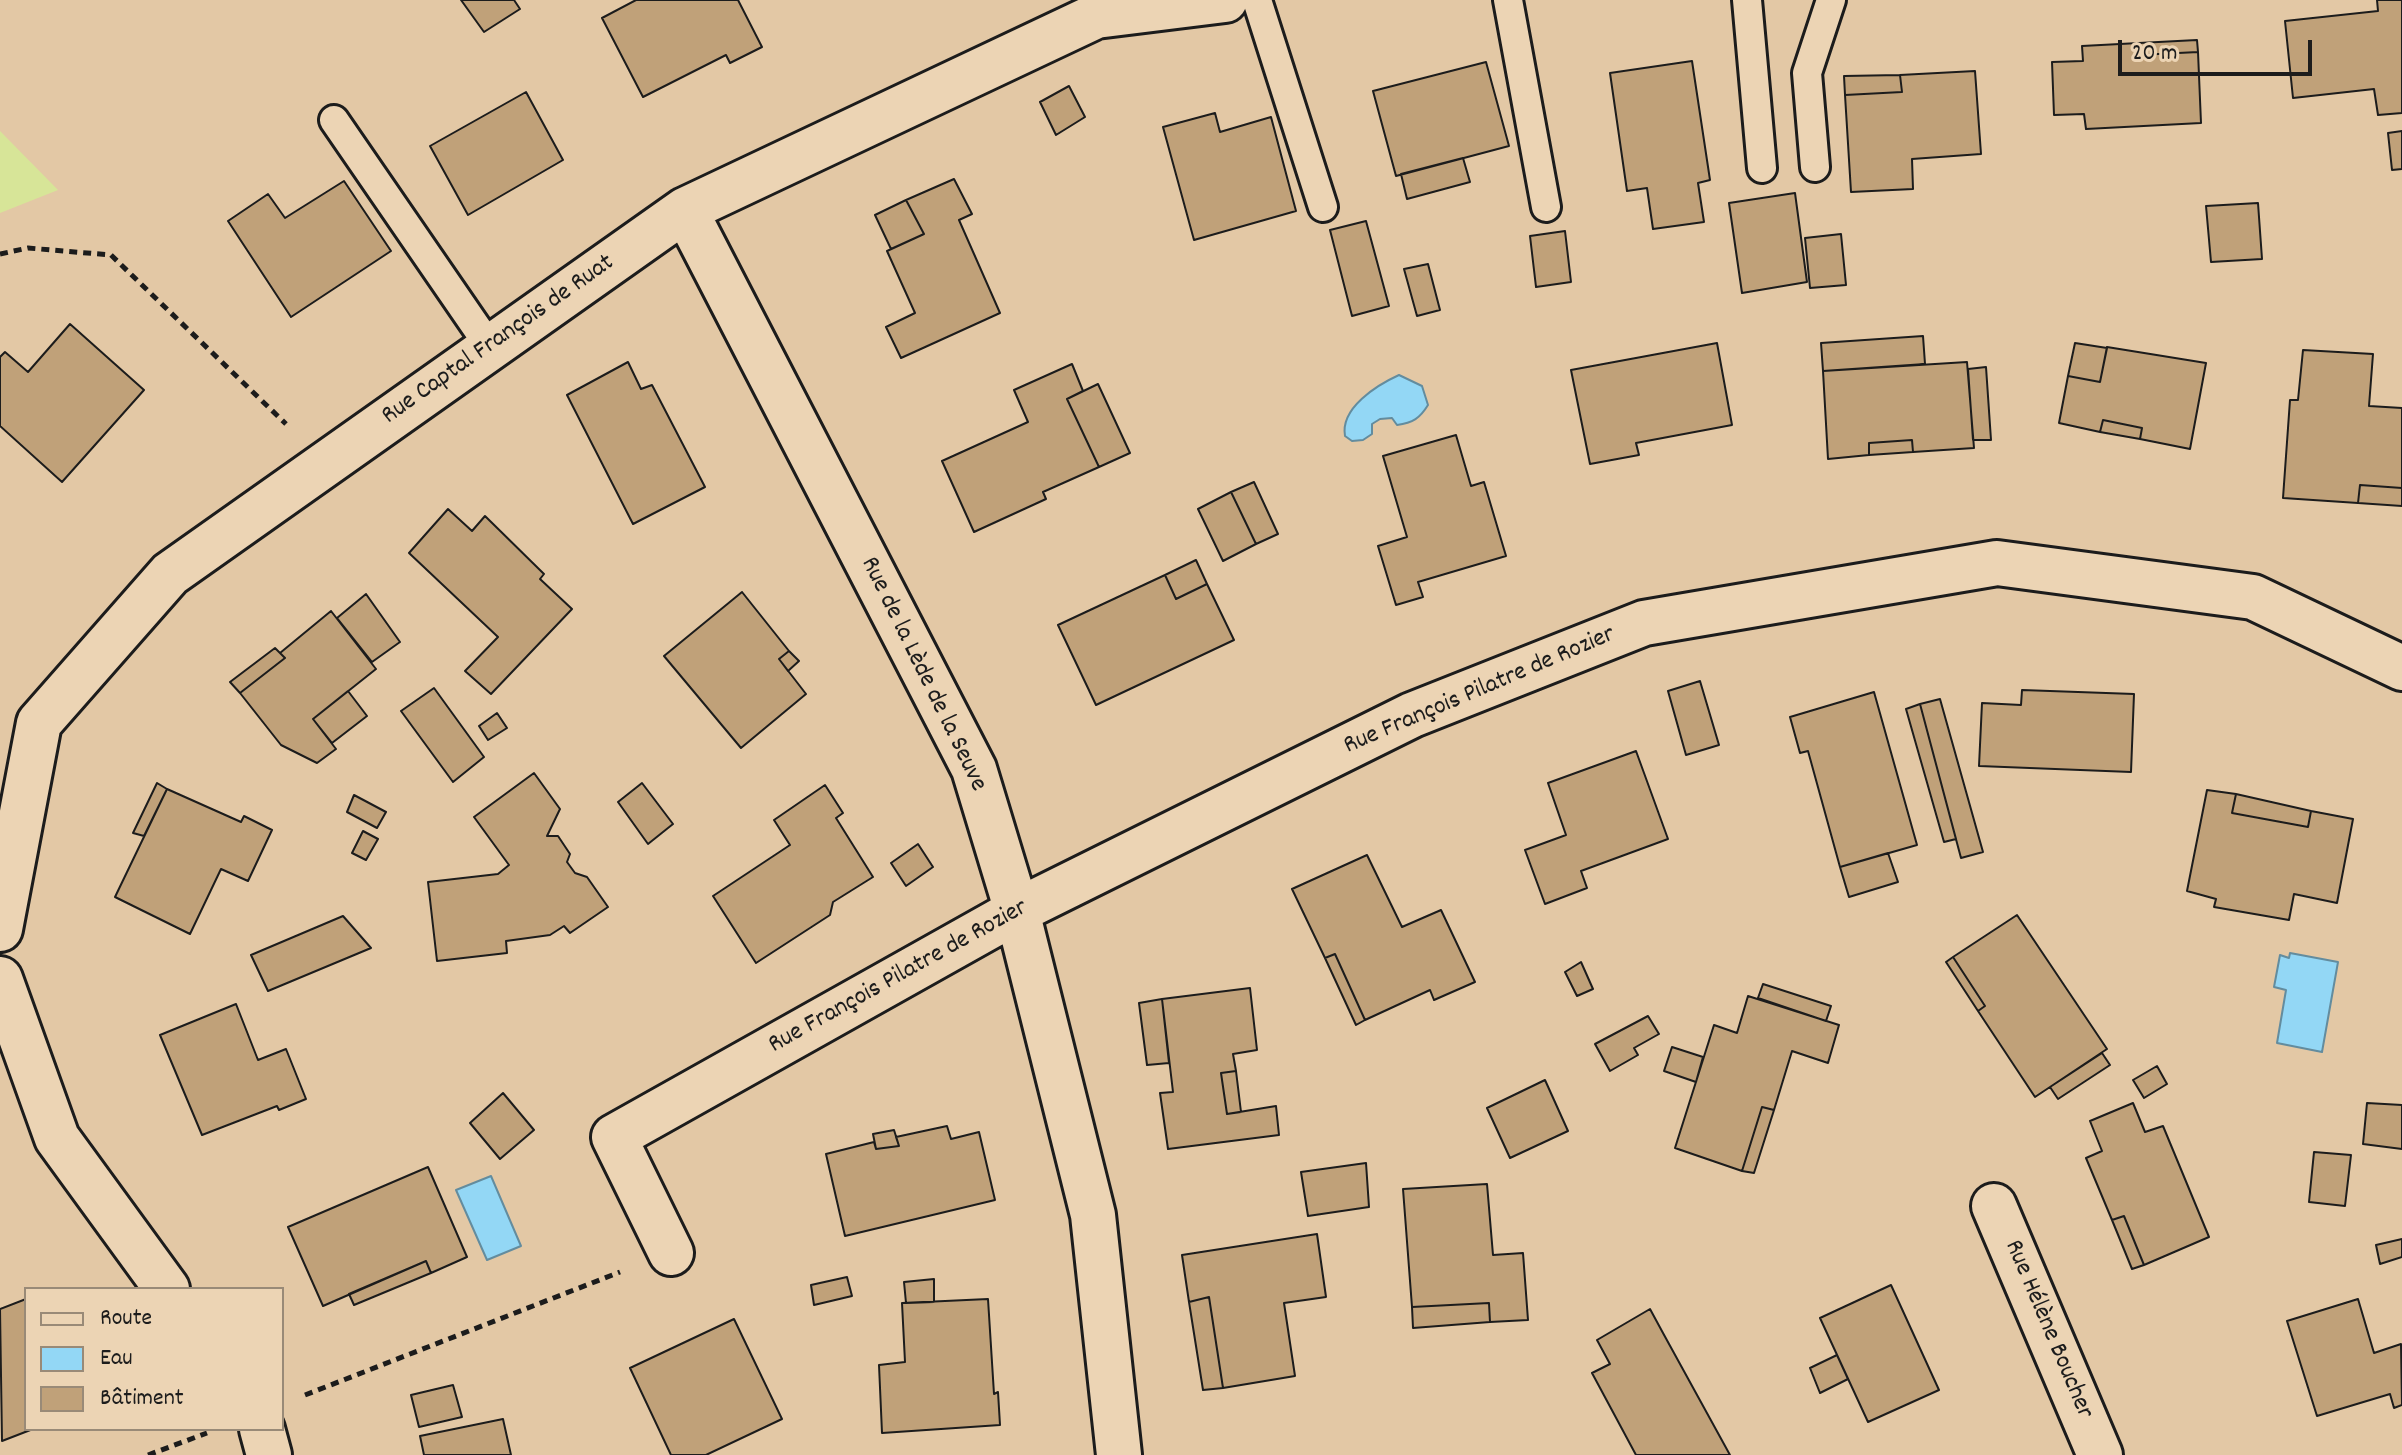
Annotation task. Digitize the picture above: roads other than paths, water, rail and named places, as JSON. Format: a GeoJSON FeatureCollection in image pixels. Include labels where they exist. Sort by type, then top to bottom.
{"type":"FeatureCollection","features":[{"type":"Feature","properties":{"kind":"street","name":"Rue Captal François de Ruat"},"geometry":{"type":"LineString","coordinates":[[0,929],[39,723],[170,574],[685,210],[1096,16],[1225,0]]}},
{"type":"Feature","properties":{"kind":"street","name":"Rue de la Lède de la Seuve"},"geometry":{"type":"LineString","coordinates":[[685,210],[974,769],[1017,911],[1093,1215],[1119,1455]]}},
{"type":"Feature","properties":{"kind":"street","name":"Rue François Pilatre de Rozier"},"geometry":{"type":"LineString","coordinates":[[671,1253],[614,1137],[1017,911],[1412,715],[1644,623],[1997,563],[2253,597],[2402,668]]}},
{"type":"Feature","properties":{"kind":"street"},"geometry":{"type":"LineString","coordinates":[[0,979],[57,1138],[166,1287]]}},
{"type":"Feature","properties":{"kind":"street","name":"Rue Hélène Boucher"},"geometry":{"type":"LineString","coordinates":[[1994,1206],[2100,1455]]}},
{"type":"Feature","properties":{"kind":"street"},"geometry":{"type":"LineString","coordinates":[[263,1431],[269,1455]]}},
{"type":"Feature","properties":{"kind":"lane"},"geometry":{"type":"LineString","coordinates":[[1257,0],[1323,207]]}},
{"type":"Feature","properties":{"kind":"lane"},"geometry":{"type":"LineString","coordinates":[[1508,0],[1546,207]]}},
{"type":"Feature","properties":{"kind":"lane"},"geometry":{"type":"LineString","coordinates":[[1747,0],[1762,168]]}},
{"type":"Feature","properties":{"kind":"lane"},"geometry":{"type":"LineString","coordinates":[[1815,167],[1807,73],[1831,0]]}},
{"type":"Feature","properties":{"kind":"lane"},"geometry":{"type":"LineString","coordinates":[[334,120],[490,347]]}},
{"type":"Feature","properties":{"kind":"water"},"geometry":{"type":"Polygon","coordinates":[[[1399,375],[1422,386],[1428,405],[1422,413],[1412,421],[1397,425],[1392,418],[1380,419],[1372,424],[1372,434],[1363,440],[1352,441],[1345,436],[1348,416],[1354,407],[1371,391],[1399,375]]]}},
{"type":"Feature","properties":{"kind":"water"},"geometry":{"type":"Polygon","coordinates":[[[2290,953],[2338,962],[2322,1052],[2277,1043],[2286,990],[2274,987],[2280,955],[2289,958],[2290,953]]]}},
{"type":"Feature","properties":{"kind":"water"},"geometry":{"type":"Polygon","coordinates":[[[491,1176],[521,1246],[487,1260],[456,1190],[491,1176]]]}}]}
